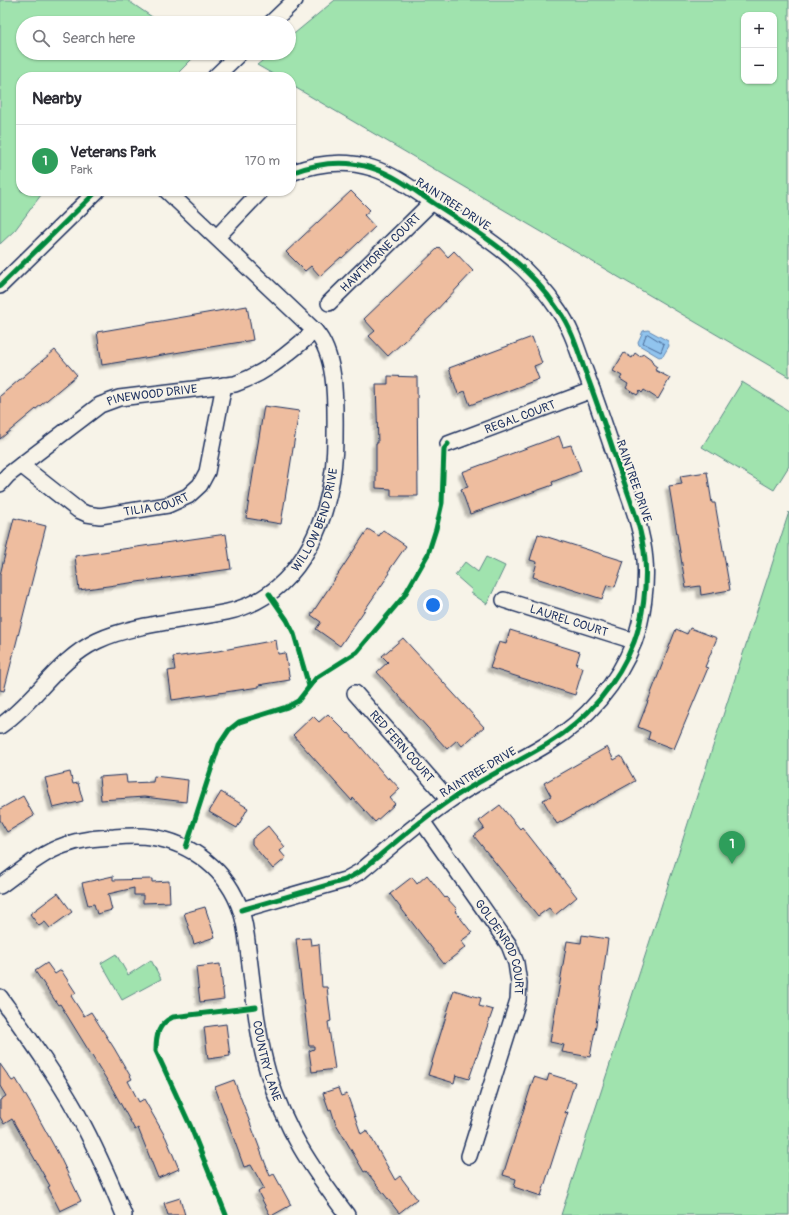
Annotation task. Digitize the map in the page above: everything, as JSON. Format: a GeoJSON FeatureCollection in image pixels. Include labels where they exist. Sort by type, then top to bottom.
{"type":"FeatureCollection","features":[{"type":"Feature","properties":{"kind":"street"},"geometry":{"type":"LineString","coordinates":[[278,16],[295,0]]}},
{"type":"Feature","properties":{"kind":"street"},"geometry":{"type":"LineString","coordinates":[[220,72],[233,60]]}},
{"type":"Feature","properties":{"kind":"street","name":"RAINTREE DRIVE"},"geometry":{"type":"LineString","coordinates":[[241,910],[345,880],[361,871],[449,800],[494,772],[549,744],[570,729],[589,712],[606,691],[621,668],[634,641],[640,618],[644,582],[645,561],[640,530],[573,335],[560,311],[533,278],[520,264],[498,245],[393,177],[372,168],[349,164],[330,163],[307,167],[296,171]]}},
{"type":"Feature","properties":{"kind":"street"},"geometry":{"type":"LineString","coordinates":[[0,286],[92,196]]}},
{"type":"Feature","properties":{"kind":"street","name":"WILLOW BEND DRIVE"},"geometry":{"type":"LineString","coordinates":[[0,726],[31,700],[57,669],[76,653],[97,640],[121,632],[229,612],[248,605],[268,594],[286,579],[303,560],[314,540],[322,519],[330,485],[335,445],[335,405],[330,362],[326,347],[316,331],[172,196]]}},
{"type":"Feature","properties":{"kind":"street"},"geometry":{"type":"LineString","coordinates":[[216,237],[255,196]]}},
{"type":"Feature","properties":{"kind":"street","name":"HAWTHORNE COURT"},"geometry":{"type":"LineString","coordinates":[[329,302],[432,202]]}},
{"type":"Feature","properties":{"kind":"street","name":"PINEWOOD DRIVE"},"geometry":{"type":"LineString","coordinates":[[0,484],[21,465],[100,405],[119,398],[224,385],[253,377],[269,369],[316,331]]}},
{"type":"Feature","properties":{"kind":"street","name":"TILIA COURT"},"geometry":{"type":"LineString","coordinates":[[21,465],[78,510],[87,514],[100,516],[176,503],[188,496],[200,485],[207,472],[224,385]]}},
{"type":"Feature","properties":{"kind":"street","name":"REGAL COURT"},"geometry":{"type":"LineString","coordinates":[[448,444],[592,390]]}},
{"type":"Feature","properties":{"kind":"street","name":"LAUREL COURT"},"geometry":{"type":"LineString","coordinates":[[504,600],[634,641]]}},
{"type":"Feature","properties":{"kind":"street","name":"RED FERN COURT"},"geometry":{"type":"LineString","coordinates":[[355,693],[449,800]]}},
{"type":"Feature","properties":{"kind":"street","name":"GOLDENROD COURT"},"geometry":{"type":"LineString","coordinates":[[422,821],[509,945],[516,963],[519,983],[516,1009],[469,1156]]}},
{"type":"Feature","properties":{"kind":"street","name":"COUNTRY LANE"},"geometry":{"type":"LineString","coordinates":[[0,886],[44,854],[65,845],[87,839],[151,837],[170,841],[202,857],[224,879],[232,890],[241,910],[260,1036],[268,1071],[279,1104],[294,1137],[312,1167],[347,1215]]}},
{"type":"Feature","properties":{"kind":"street"},"geometry":{"type":"LineString","coordinates":[[0,996],[47,1062],[77,1113],[104,1166],[124,1215]]}},
{"type":"Feature","properties":{"kind":"green space"},"geometry":{"type":"Polygon","coordinates":[[[0,0],[127,0],[151,16],[16,16],[16,60],[191,60],[179,72],[16,72],[16,196],[40,196],[15,230],[0,244],[0,0]]]}},
{"type":"Feature","properties":{"kind":"green space"},"geometry":{"type":"Polygon","coordinates":[[[335,0],[789,0],[789,377],[296,88],[296,72],[269,72],[257,65],[263,60],[296,60],[296,32],[335,0]]]}},
{"type":"Feature","properties":{"kind":"green space"},"geometry":{"type":"Polygon","coordinates":[[[742,382],[789,411],[789,466],[774,490],[702,447],[742,382]]]}},
{"type":"Feature","properties":{"kind":"green space"},"geometry":{"type":"Polygon","coordinates":[[[789,512],[789,1215],[561,1215],[789,512]]]}},
{"type":"Feature","properties":{"kind":"green space"},"geometry":{"type":"Polygon","coordinates":[[[486,557],[505,566],[487,604],[471,593],[472,590],[455,575],[465,562],[478,572],[486,557]]]}},
{"type":"Feature","properties":{"kind":"green space"},"geometry":{"type":"Polygon","coordinates":[[[116,954],[128,975],[151,960],[161,979],[122,1000],[101,963],[116,954]]]}},
{"type":"Feature","properties":{"kind":"water"},"geometry":{"type":"Polygon","coordinates":[[[648,330],[668,341],[669,346],[663,356],[659,357],[639,345],[638,342],[643,331],[648,330]]]}},
{"type":"Feature","properties":{"kind":"building"},"geometry":{"type":"Polygon","coordinates":[[[351,191],[370,210],[364,215],[375,227],[320,276],[311,266],[305,271],[286,252],[351,191]]]}},
{"type":"Feature","properties":{"kind":"building"},"geometry":{"type":"Polygon","coordinates":[[[439,247],[448,257],[454,251],[473,271],[433,314],[388,356],[369,336],[375,331],[364,319],[439,247]]]}},
{"type":"Feature","properties":{"kind":"building"},"geometry":{"type":"Polygon","coordinates":[[[247,306],[253,340],[102,365],[97,332],[247,306]]]}},
{"type":"Feature","properties":{"kind":"building"},"geometry":{"type":"Polygon","coordinates":[[[532,337],[542,363],[534,366],[539,379],[470,405],[465,391],[458,394],[449,368],[532,337]]]}},
{"type":"Feature","properties":{"kind":"building"},"geometry":{"type":"Polygon","coordinates":[[[55,350],[77,375],[0,439],[0,396],[55,350]]]}},
{"type":"Feature","properties":{"kind":"building"},"geometry":{"type":"Polygon","coordinates":[[[624,353],[632,358],[635,353],[639,356],[644,354],[651,359],[653,364],[657,367],[655,370],[670,378],[658,399],[644,390],[642,393],[640,391],[637,395],[626,388],[628,384],[620,379],[622,376],[613,371],[624,353]]]}},
{"type":"Feature","properties":{"kind":"building"},"geometry":{"type":"Polygon","coordinates":[[[388,376],[417,377],[418,496],[391,496],[391,489],[376,488],[376,443],[378,443],[376,384],[388,384],[388,376]]]}},
{"type":"Feature","properties":{"kind":"building"},"geometry":{"type":"Polygon","coordinates":[[[264,406],[299,411],[281,524],[246,518],[264,406]]]}},
{"type":"Feature","properties":{"kind":"building"},"geometry":{"type":"Polygon","coordinates":[[[559,436],[563,447],[571,445],[581,471],[552,482],[553,485],[470,514],[461,489],[468,487],[462,472],[559,436]]]}},
{"type":"Feature","properties":{"kind":"building"},"geometry":{"type":"Polygon","coordinates":[[[707,472],[712,503],[715,503],[730,590],[701,595],[700,586],[686,588],[669,486],[682,484],[680,476],[707,472]]]}},
{"type":"Feature","properties":{"kind":"building"},"geometry":{"type":"Polygon","coordinates":[[[14,518],[46,526],[4,691],[0,690],[0,575],[14,518]]]}},
{"type":"Feature","properties":{"kind":"building"},"geometry":{"type":"Polygon","coordinates":[[[368,529],[379,536],[383,530],[406,546],[388,572],[390,573],[340,646],[316,629],[321,622],[311,615],[368,529]]]}},
{"type":"Feature","properties":{"kind":"building"},"geometry":{"type":"Polygon","coordinates":[[[226,534],[231,569],[79,590],[75,556],[226,534]]]}},
{"type":"Feature","properties":{"kind":"building"},"geometry":{"type":"Polygon","coordinates":[[[538,534],[624,561],[615,587],[607,585],[602,599],[533,577],[537,562],[530,560],[538,534]]]}},
{"type":"Feature","properties":{"kind":"building"},"geometry":{"type":"Polygon","coordinates":[[[690,628],[717,638],[705,667],[708,668],[674,749],[648,739],[650,732],[638,727],[676,629],[687,634],[690,628]]]}},
{"type":"Feature","properties":{"kind":"building"},"geometry":{"type":"Polygon","coordinates":[[[510,630],[580,652],[576,665],[583,668],[575,695],[490,668],[499,642],[506,644],[510,630]]]}},
{"type":"Feature","properties":{"kind":"building"},"geometry":{"type":"Polygon","coordinates":[[[403,638],[484,727],[462,746],[457,740],[447,749],[377,672],[388,662],[382,656],[403,638]]]}},
{"type":"Feature","properties":{"kind":"building"},"geometry":{"type":"Polygon","coordinates":[[[276,640],[278,654],[285,653],[290,680],[259,685],[259,687],[172,700],[168,671],[175,670],[173,657],[218,651],[276,640]]]}},
{"type":"Feature","properties":{"kind":"building"},"geometry":{"type":"Polygon","coordinates":[[[328,714],[348,734],[349,733],[388,779],[389,777],[400,789],[390,798],[395,804],[375,822],[353,798],[352,801],[293,735],[313,716],[319,722],[328,714]]]}},
{"type":"Feature","properties":{"kind":"building"},"geometry":{"type":"Polygon","coordinates":[[[607,747],[614,760],[621,756],[635,781],[557,824],[543,800],[551,796],[544,783],[607,747]]]}},
{"type":"Feature","properties":{"kind":"building"},"geometry":{"type":"Polygon","coordinates":[[[70,772],[73,784],[78,783],[83,801],[53,808],[45,778],[70,772]]]}},
{"type":"Feature","properties":{"kind":"building"},"geometry":{"type":"Polygon","coordinates":[[[126,775],[127,783],[153,782],[154,776],[188,780],[186,802],[144,797],[101,800],[99,777],[126,775]]]}},
{"type":"Feature","properties":{"kind":"building"},"geometry":{"type":"Polygon","coordinates":[[[221,792],[248,808],[237,828],[209,812],[221,792]]]}},
{"type":"Feature","properties":{"kind":"building"},"geometry":{"type":"Polygon","coordinates":[[[23,796],[34,816],[7,832],[0,820],[0,809],[23,796]]]}},
{"type":"Feature","properties":{"kind":"building"},"geometry":{"type":"Polygon","coordinates":[[[500,805],[520,829],[522,827],[577,897],[555,915],[549,908],[538,916],[474,836],[484,828],[479,821],[500,805]]]}},
{"type":"Feature","properties":{"kind":"building"},"geometry":{"type":"Polygon","coordinates":[[[268,826],[285,847],[280,851],[286,858],[273,869],[252,844],[252,839],[268,826]]]}},
{"type":"Feature","properties":{"kind":"building"},"geometry":{"type":"Polygon","coordinates":[[[427,875],[445,898],[446,897],[457,909],[455,911],[472,933],[461,941],[466,947],[444,964],[390,894],[412,877],[417,884],[427,875]]]}},
{"type":"Feature","properties":{"kind":"building"},"geometry":{"type":"Polygon","coordinates":[[[113,876],[113,880],[152,879],[152,882],[169,881],[170,902],[143,903],[143,895],[134,895],[134,888],[108,894],[112,910],[97,914],[94,904],[88,905],[82,883],[113,876]]]}},
{"type":"Feature","properties":{"kind":"building"},"geometry":{"type":"Polygon","coordinates":[[[58,893],[72,912],[50,928],[45,922],[39,926],[30,914],[58,893]]]}},
{"type":"Feature","properties":{"kind":"building"},"geometry":{"type":"Polygon","coordinates":[[[205,907],[215,937],[194,944],[184,913],[205,907]]]}},
{"type":"Feature","properties":{"kind":"building"},"geometry":{"type":"Polygon","coordinates":[[[582,935],[608,939],[590,1057],[562,1052],[564,1045],[550,1042],[567,941],[581,943],[582,935]]]}},
{"type":"Feature","properties":{"kind":"building"},"geometry":{"type":"Polygon","coordinates":[[[310,938],[311,945],[319,944],[322,987],[327,987],[331,1021],[328,1022],[335,1069],[312,1072],[309,1051],[314,1049],[314,1046],[309,1046],[296,939],[310,938]]]}},
{"type":"Feature","properties":{"kind":"building"},"geometry":{"type":"Polygon","coordinates":[[[47,963],[55,974],[61,970],[76,993],[71,996],[84,1016],[91,1012],[132,1079],[128,1081],[139,1102],[144,1099],[166,1138],[179,1169],[158,1178],[138,1128],[135,1130],[113,1090],[60,1004],[58,1005],[35,971],[47,963]]]}},
{"type":"Feature","properties":{"kind":"building"},"geometry":{"type":"Polygon","coordinates":[[[220,964],[224,999],[200,1002],[196,967],[220,964]]]}},
{"type":"Feature","properties":{"kind":"building"},"geometry":{"type":"Polygon","coordinates":[[[454,990],[481,998],[479,1006],[493,1010],[469,1079],[456,1075],[454,1083],[428,1075],[454,990]]]}},
{"type":"Feature","properties":{"kind":"building"},"geometry":{"type":"Polygon","coordinates":[[[226,1024],[230,1056],[208,1059],[204,1027],[226,1024]]]}},
{"type":"Feature","properties":{"kind":"building"},"geometry":{"type":"Polygon","coordinates":[[[0,1064],[12,1081],[16,1079],[32,1106],[59,1155],[81,1201],[60,1211],[48,1187],[50,1186],[12,1119],[4,1124],[0,1117],[0,1100],[6,1096],[0,1086],[0,1064]]]}},
{"type":"Feature","properties":{"kind":"building"},"geometry":{"type":"Polygon","coordinates":[[[549,1074],[575,1082],[565,1113],[568,1112],[541,1196],[514,1187],[516,1179],[503,1175],[534,1077],[547,1081],[549,1074]]]}},
{"type":"Feature","properties":{"kind":"building"},"geometry":{"type":"Polygon","coordinates":[[[234,1080],[270,1176],[274,1174],[291,1205],[273,1215],[270,1215],[258,1192],[264,1188],[251,1165],[244,1167],[215,1087],[234,1080]]]}},
{"type":"Feature","properties":{"kind":"building"},"geometry":{"type":"Polygon","coordinates":[[[338,1088],[341,1096],[347,1094],[361,1134],[367,1130],[395,1180],[400,1176],[417,1199],[399,1213],[366,1171],[364,1172],[335,1122],[331,1109],[329,1110],[323,1093],[338,1088]]]}},
{"type":"Feature","properties":{"kind":"building"},"geometry":{"type":"Polygon","coordinates":[[[180,1198],[185,1215],[168,1215],[164,1203],[180,1198]]]}},
{"type":"Feature","properties":{"kind":"cycle path"},"geometry":{"type":"LineString","coordinates":[[241,910],[345,880],[361,871],[438,808],[474,785],[563,734],[600,699],[619,672],[637,633],[645,591],[645,560],[641,533],[600,412],[567,324],[533,278],[487,239],[389,175],[372,168],[341,163],[321,165],[296,172]]}},
{"type":"Feature","properties":{"kind":"cycle path"},"geometry":{"type":"LineString","coordinates":[[0,286],[92,196]]}},
{"type":"Feature","properties":{"kind":"cycle path"},"geometry":{"type":"LineString","coordinates":[[186,847],[219,745],[229,730],[239,722],[287,707],[298,701],[316,678],[357,652],[404,596],[428,554],[436,529],[442,503],[444,449],[448,444]]}},
{"type":"Feature","properties":{"kind":"cycle path"},"geometry":{"type":"LineString","coordinates":[[269,594],[287,620],[294,634],[309,686]]}},
{"type":"Feature","properties":{"kind":"cycle path"},"geometry":{"type":"LineString","coordinates":[[226,1215],[190,1125],[156,1051],[157,1035],[164,1023],[173,1017],[256,1007]]}},
{"type":"Feature","properties":{"kind":"place","name":"Veterans Park"},"geometry":{"type":"Point","coordinates":[732,864]}}]}
